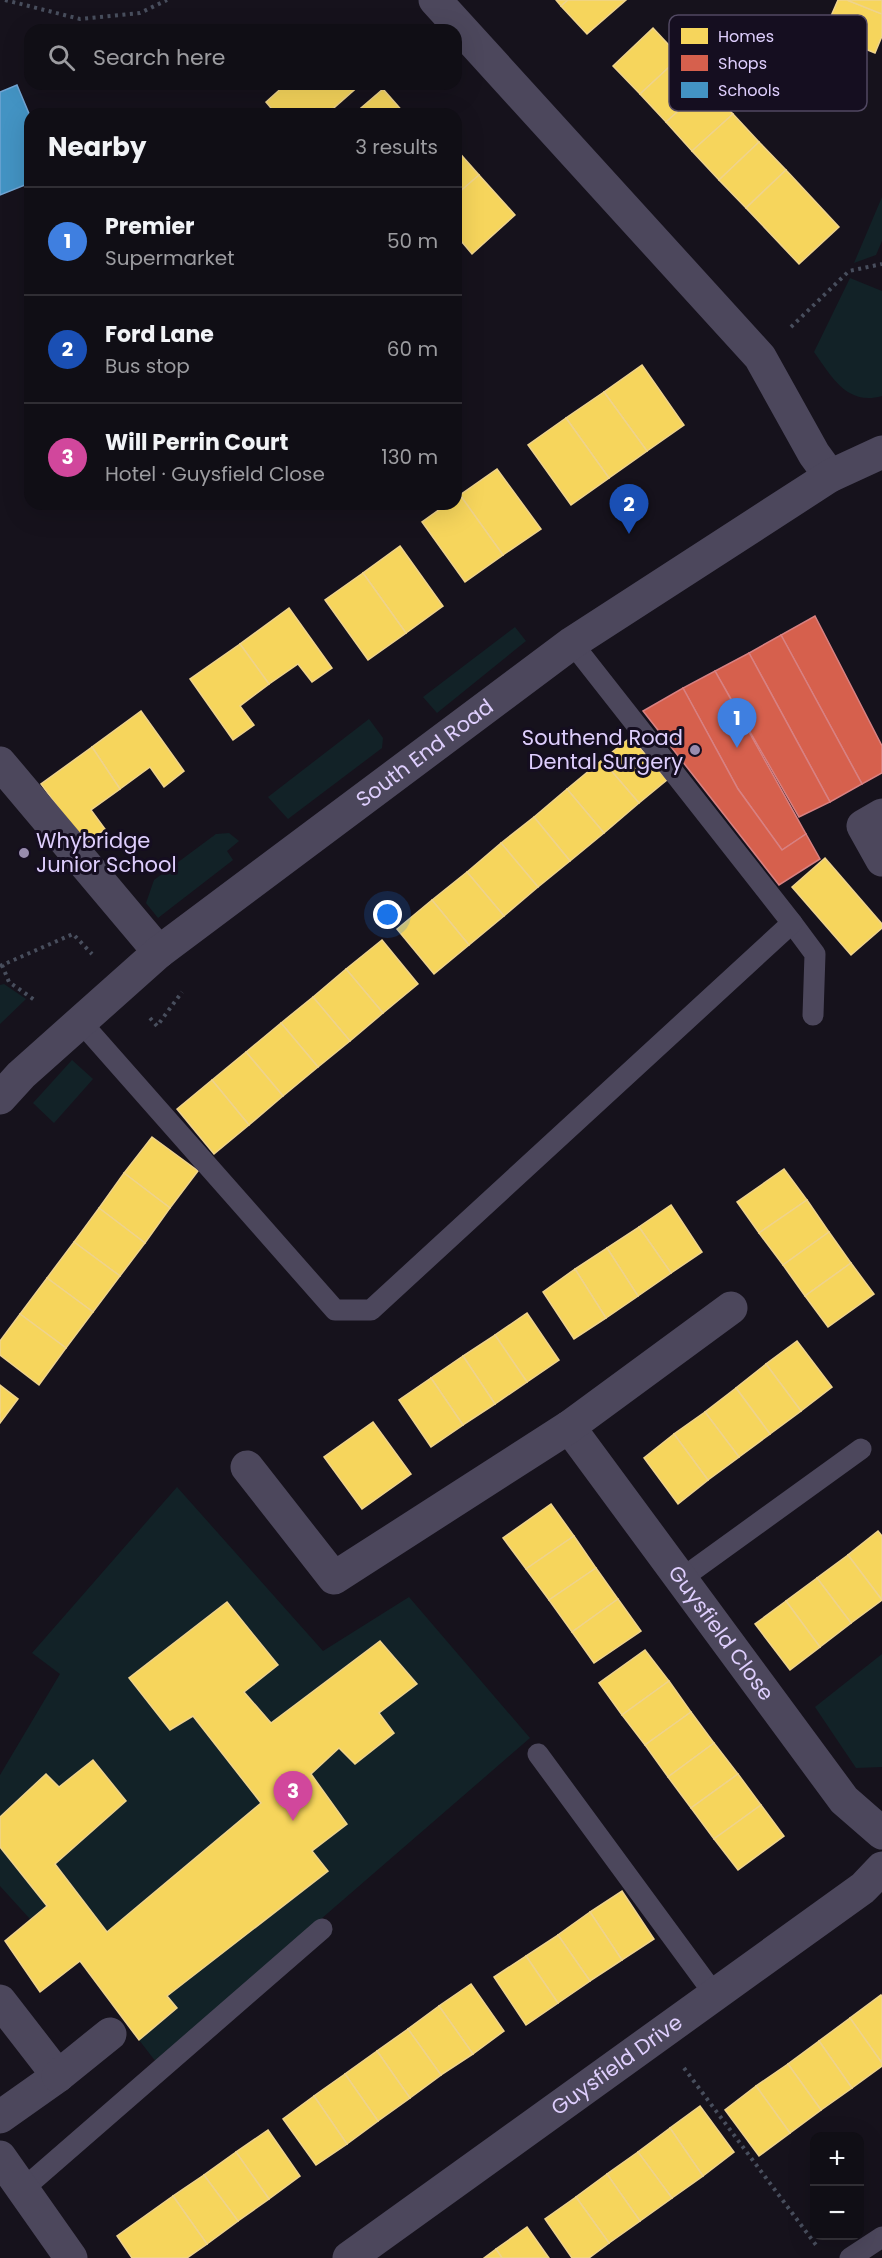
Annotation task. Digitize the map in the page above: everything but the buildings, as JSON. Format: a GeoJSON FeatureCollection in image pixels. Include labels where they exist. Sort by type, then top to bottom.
{"type":"FeatureCollection","features":[{"type":"Feature","properties":{"kind":"street"},"geometry":{"type":"LineString","coordinates":[[435,0],[457,24]]}},
{"type":"Feature","properties":{"kind":"street"},"geometry":{"type":"LineString","coordinates":[[462,30],[760,357],[814,454],[830,476]]}},
{"type":"Feature","properties":{"kind":"street","name":"South End Road"},"geometry":{"type":"LineString","coordinates":[[0,1098],[21,1075],[159,952],[572,643],[830,476],[882,452]]}},
{"type":"Feature","properties":{"kind":"street"},"geometry":{"type":"LineString","coordinates":[[0,763],[159,952]]}},
{"type":"Feature","properties":{"kind":"street"},"geometry":{"type":"LineString","coordinates":[[882,815],[862,826],[882,860]]}},
{"type":"Feature","properties":{"kind":"street"},"geometry":{"type":"LineString","coordinates":[[247,1467],[334,1578],[569,1427],[731,1308]]}},
{"type":"Feature","properties":{"kind":"street","name":"Guysfield Close"},"geometry":{"type":"LineString","coordinates":[[569,1427],[844,1800],[882,1833]]}},
{"type":"Feature","properties":{"kind":"street","name":"Guysfield Drive"},"geometry":{"type":"LineString","coordinates":[[349,2258],[863,1888],[882,1868]]}},
{"type":"Feature","properties":{"kind":"street"},"geometry":{"type":"LineString","coordinates":[[0,2001],[58,2076]]}},
{"type":"Feature","properties":{"kind":"street"},"geometry":{"type":"LineString","coordinates":[[0,2117],[58,2076],[110,2034]]}},
{"type":"Feature","properties":{"kind":"street"},"geometry":{"type":"LineString","coordinates":[[0,2157],[71,2258]]}},
{"type":"Feature","properties":{"kind":"lane"},"geometry":{"type":"LineString","coordinates":[[572,643],[815,954],[813,1014]]}},
{"type":"Feature","properties":{"kind":"lane"},"geometry":{"type":"LineString","coordinates":[[80,1021],[335,1310],[370,1310],[792,923]]}},
{"type":"Feature","properties":{"kind":"lane"},"geometry":{"type":"LineString","coordinates":[[681,1579],[861,1449]]}},
{"type":"Feature","properties":{"kind":"lane"},"geometry":{"type":"LineString","coordinates":[[538,1754],[715,1995]]}},
{"type":"Feature","properties":{"kind":"lane"},"geometry":{"type":"LineString","coordinates":[[23,2189],[322,1929]]}},
{"type":"Feature","properties":{"kind":"lane"},"geometry":{"type":"LineString","coordinates":[[850,2258],[882,2237]]}},
{"type":"Feature","properties":{"kind":"path"},"geometry":{"type":"LineString","coordinates":[[5,0],[80,19],[140,13],[167,0]]}},
{"type":"Feature","properties":{"kind":"path"},"geometry":{"type":"LineString","coordinates":[[760,357],[849,271],[882,264]]}},
{"type":"Feature","properties":{"kind":"path"},"geometry":{"type":"LineString","coordinates":[[36,1001],[9,982],[1,965],[73,934],[97,960]]}},
{"type":"Feature","properties":{"kind":"path"},"geometry":{"type":"LineString","coordinates":[[659,2034],[819,2249]]}},
{"type":"Feature","properties":{"kind":"shaded area"},"geometry":{"type":"Polygon","coordinates":[[[882,197],[882,241],[876,255],[854,263],[882,197]]]}},
{"type":"Feature","properties":{"kind":"shaded area"},"geometry":{"type":"Polygon","coordinates":[[[850,278],[882,291],[882,396],[859,397],[850,393],[834,380],[814,352],[850,278]]]}},
{"type":"Feature","properties":{"kind":"shaded area"},"geometry":{"type":"Polygon","coordinates":[[[515,627],[526,641],[437,713],[423,697],[515,627]]]}},
{"type":"Feature","properties":{"kind":"shaded area"},"geometry":{"type":"Polygon","coordinates":[[[369,719],[383,738],[382,748],[288,819],[268,797],[369,719]]]}},
{"type":"Feature","properties":{"kind":"shaded area"},"geometry":{"type":"Polygon","coordinates":[[[229,833],[239,841],[227,851],[233,860],[158,918],[146,903],[154,880],[216,834],[229,833]]]}},
{"type":"Feature","properties":{"kind":"shaded area"},"geometry":{"type":"Polygon","coordinates":[[[4,984],[26,999],[0,1024],[0,985],[4,984]]]}},
{"type":"Feature","properties":{"kind":"shaded area"},"geometry":{"type":"Polygon","coordinates":[[[72,1060],[93,1079],[54,1123],[33,1103],[72,1060]]]}},
{"type":"Feature","properties":{"kind":"shaded area"},"geometry":{"type":"Polygon","coordinates":[[[177,1487],[323,1651],[409,1597],[530,1738],[156,2062],[139,2040],[177,2009],[167,1996],[312,1851],[347,1824],[311,1774],[339,1748],[355,1764],[394,1733],[379,1713],[416,1684],[379,1641],[271,1723],[244,1692],[278,1665],[227,1602],[129,1677],[170,1730],[193,1716],[261,1803],[107,1932],[55,1864],[126,1801],[93,1760],[59,1787],[45,1775],[0,1817],[0,1775],[60,1674],[32,1653],[177,1487]]]}},
{"type":"Feature","properties":{"kind":"shaded area"},"geometry":{"type":"Polygon","coordinates":[[[882,1654],[882,1767],[856,1768],[815,1707],[882,1654]]]}},
{"type":"Feature","properties":{"kind":"shaded area"},"geometry":{"type":"Polygon","coordinates":[[[0,1847],[47,1906],[30,1919],[0,1886],[0,1847]]]}},
{"type":"Feature","properties":{"kind":"place","name":"Ford Lane"},"geometry":{"type":"Point","coordinates":[629,534]}},
{"type":"Feature","properties":{"kind":"place","name":"Premier"},"geometry":{"type":"Point","coordinates":[737,748]}},
{"type":"Feature","properties":{"kind":"place","name":"Southend Road Dental Surgery"},"geometry":{"type":"Point","coordinates":[695,750]}},
{"type":"Feature","properties":{"kind":"place","name":"Whybridge Junior School"},"geometry":{"type":"Point","coordinates":[24,853]}},
{"type":"Feature","properties":{"kind":"place","name":"Will Perrin Court"},"geometry":{"type":"Point","coordinates":[293,1821]}}]}
